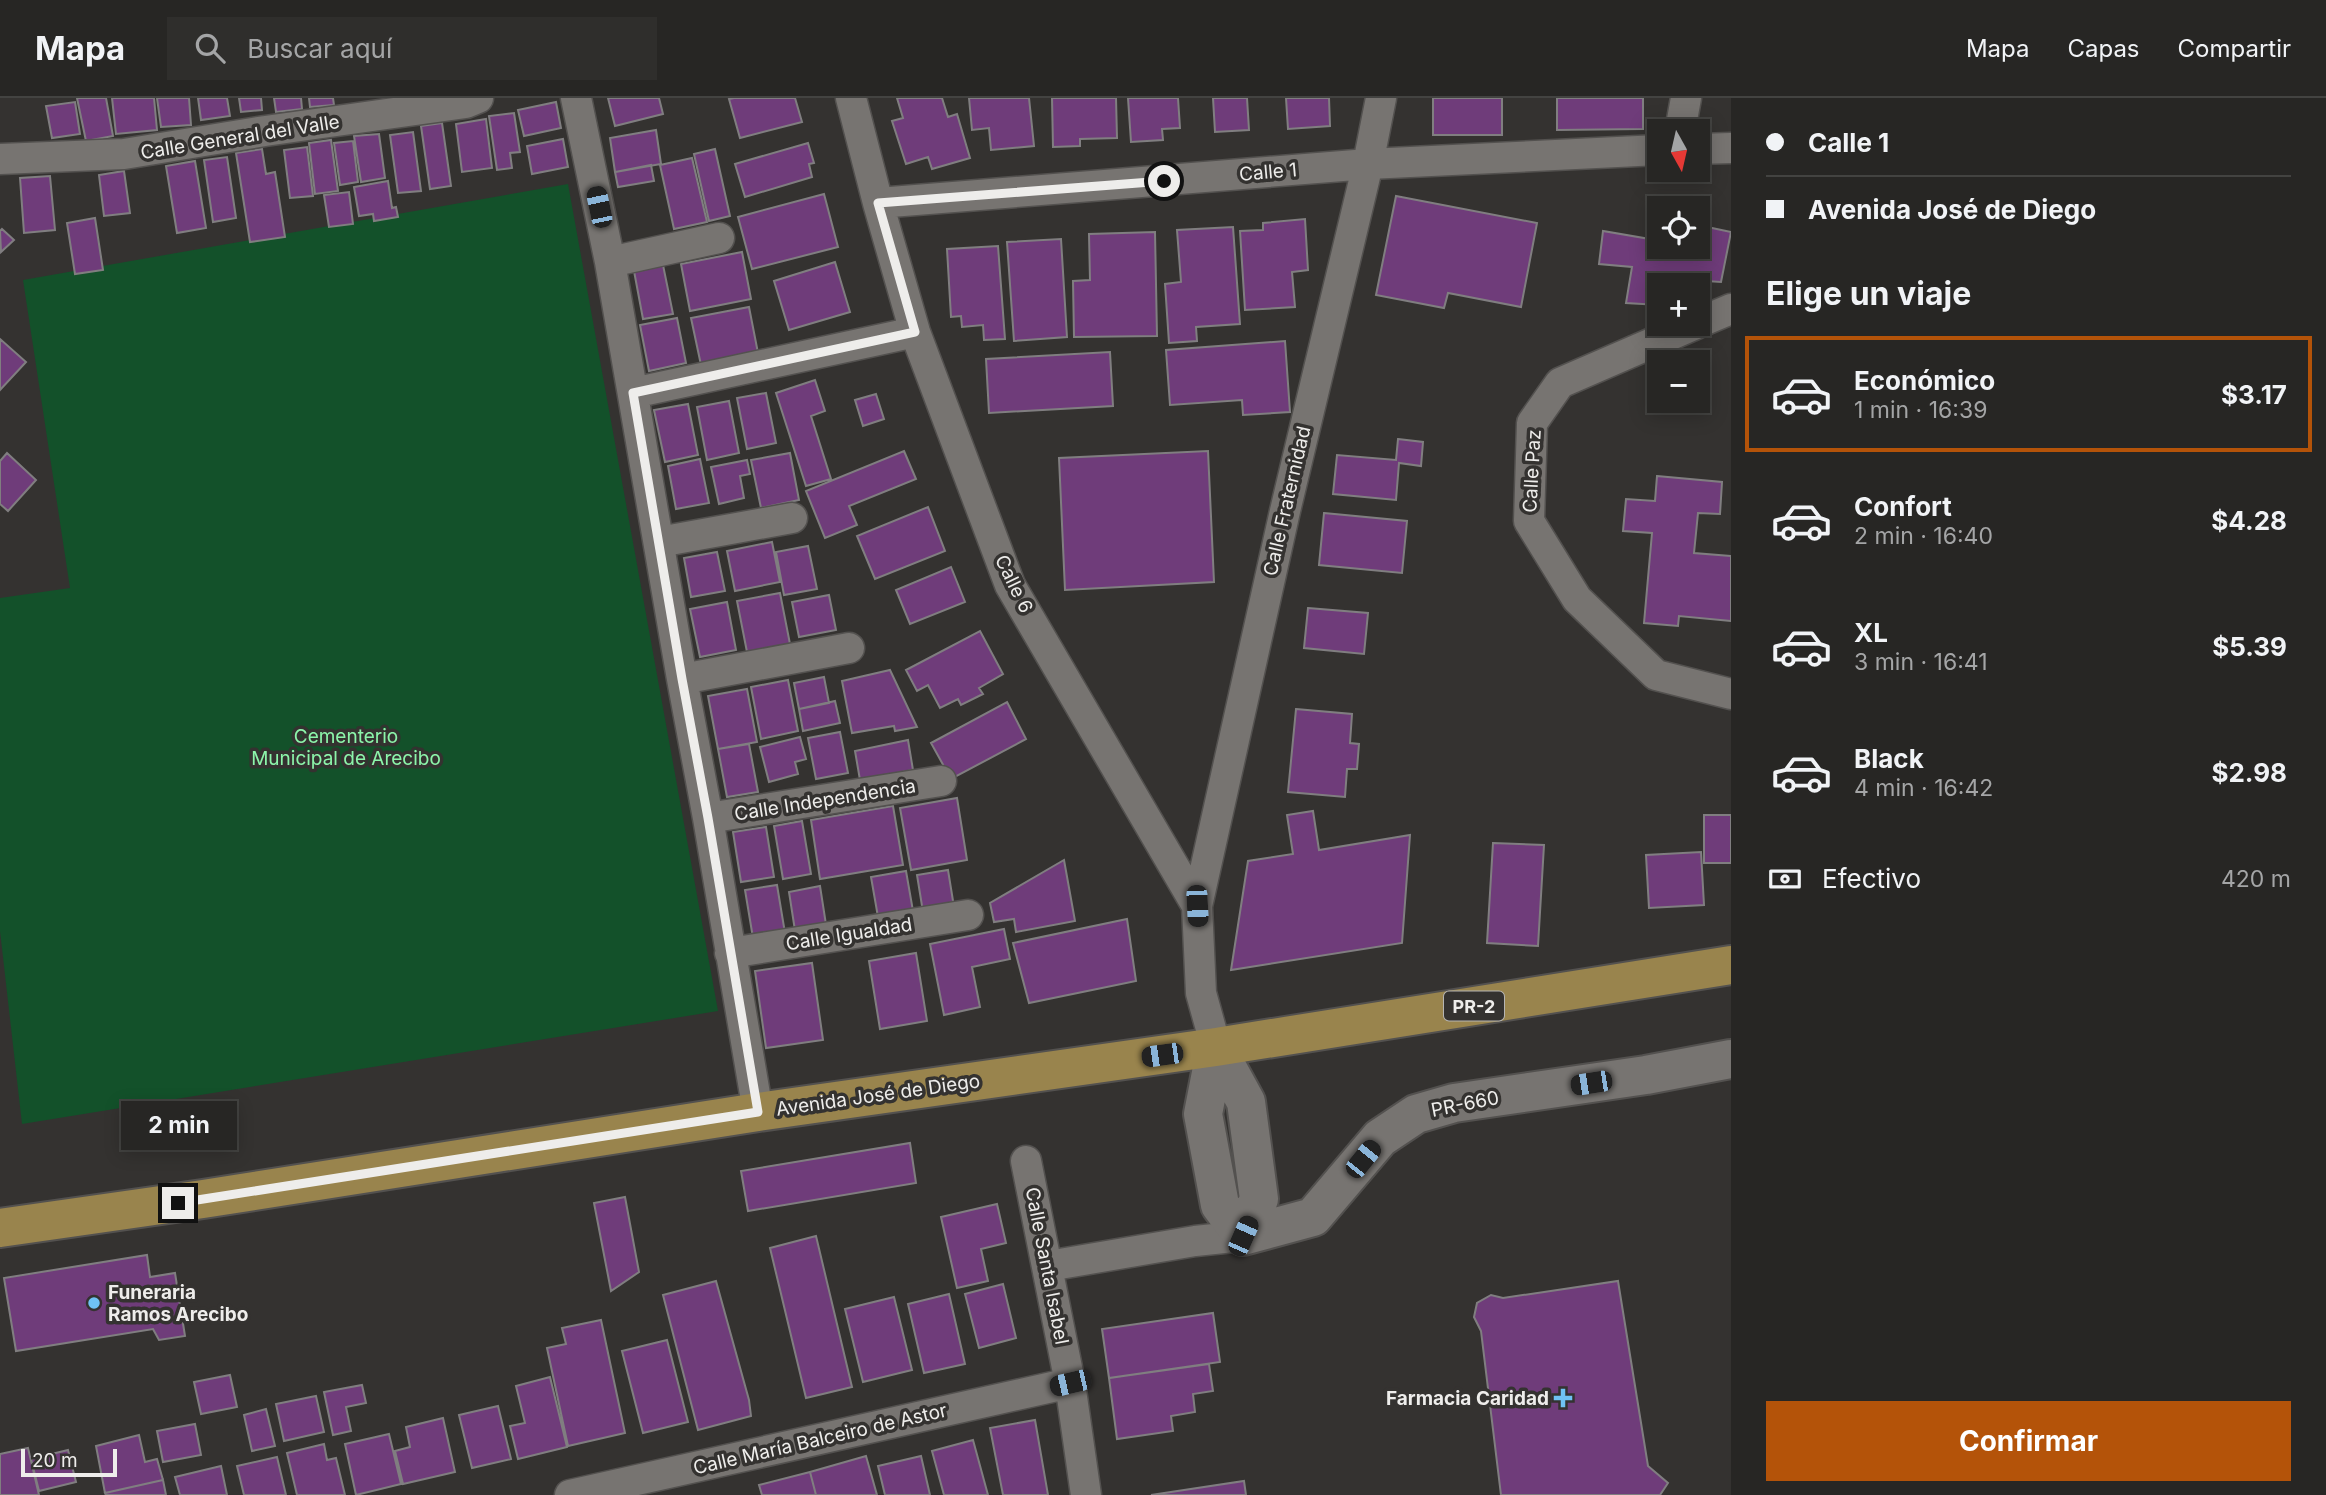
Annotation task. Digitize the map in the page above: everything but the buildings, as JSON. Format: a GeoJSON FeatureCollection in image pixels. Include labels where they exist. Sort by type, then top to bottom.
{"type":"FeatureCollection","features":[{"type":"Feature","properties":{"kind":"main road","name":"PR-2"},"geometry":{"type":"LineString","coordinates":[[1216,1047],[1731,965]]}},
{"type":"Feature","properties":{"kind":"main road","name":"Avenida José de Diego"},"geometry":{"type":"LineString","coordinates":[[0,1228],[758,1112],[1216,1047]]}},
{"type":"Feature","properties":{"kind":"street","name":"Calle General del Valle"},"geometry":{"type":"LineString","coordinates":[[0,159],[124,154],[466,103],[478,98]]}},
{"type":"Feature","properties":{"kind":"street"},"geometry":{"type":"LineString","coordinates":[[576,98],[610,262],[758,1112]]}},
{"type":"Feature","properties":{"kind":"street","name":"Calle 6"},"geometry":{"type":"LineString","coordinates":[[850,98],[915,332],[1010,585],[1197,906],[1201,993],[1216,1047]]}},
{"type":"Feature","properties":{"kind":"street","name":"Calle Fraternidad"},"geometry":{"type":"LineString","coordinates":[[1197,906],[1284,511],[1368,164],[1381,98]]}},
{"type":"Feature","properties":{"kind":"street"},"geometry":{"type":"LineString","coordinates":[[1682,119],[1686,98]]}},
{"type":"Feature","properties":{"kind":"street"},"geometry":{"type":"LineString","coordinates":[[1710,149],[1731,148]]}},
{"type":"Feature","properties":{"kind":"street","name":"Calle 1"},"geometry":{"type":"LineString","coordinates":[[878,203],[1368,164],[1647,151]]}},
{"type":"Feature","properties":{"kind":"street"},"geometry":{"type":"LineString","coordinates":[[610,262],[719,238]]}},
{"type":"Feature","properties":{"kind":"street","name":"Calle Paz"},"geometry":{"type":"LineString","coordinates":[[1710,318],[1731,309]]}},
{"type":"Feature","properties":{"kind":"street"},"geometry":{"type":"LineString","coordinates":[[633,393],[915,332]]}},
{"type":"Feature","properties":{"kind":"street","name":"Calle Paz"},"geometry":{"type":"LineString","coordinates":[[1667,336],[1560,383],[1532,423],[1529,521],[1577,599],[1656,675],[1731,694]]}},
{"type":"Feature","properties":{"kind":"street"},"geometry":{"type":"LineString","coordinates":[[659,542],[792,518]]}},
{"type":"Feature","properties":{"kind":"street"},"geometry":{"type":"LineString","coordinates":[[682,679],[849,648]]}},
{"type":"Feature","properties":{"kind":"street","name":"Calle Independencia"},"geometry":{"type":"LineString","coordinates":[[708,818],[941,781]]}},
{"type":"Feature","properties":{"kind":"street","name":"Calle Igualdad"},"geometry":{"type":"LineString","coordinates":[[730,953],[968,915]]}},
{"type":"Feature","properties":{"kind":"street"},"geometry":{"type":"LineString","coordinates":[[1216,1047],[1203,1114],[1220,1205],[1243,1236]]}},
{"type":"Feature","properties":{"kind":"street","name":"PR-660"},"geometry":{"type":"LineString","coordinates":[[1243,1236],[1313,1217],[1380,1138],[1416,1114],[1454,1103],[1646,1075],[1731,1059]]}},
{"type":"Feature","properties":{"kind":"street","name":"Calle Santa Isabel"},"geometry":{"type":"LineString","coordinates":[[1026,1161],[1070,1383],[1086,1495]]}},
{"type":"Feature","properties":{"kind":"street"},"geometry":{"type":"LineString","coordinates":[[1048,1266],[1195,1241],[1243,1236]]}},
{"type":"Feature","properties":{"kind":"street","name":"Calle María Balceiro de Astor"},"geometry":{"type":"LineString","coordinates":[[570,1495],[1070,1383]]}},
{"type":"Feature","properties":{"kind":"green space","name":"Cementerio Municipal de Arecibo"},"geometry":{"type":"Polygon","coordinates":[[[568,184],[718,1011],[22,1124],[0,931],[0,598],[70,588],[23,280],[568,184]]]}},
{"type":"Feature","properties":{"kind":"place","name":"Funeraria Ramos Arecibo"},"geometry":{"type":"Point","coordinates":[94,1303]}},
{"type":"Feature","properties":{"kind":"place","name":"Farmacia Caridad"},"geometry":{"type":"Point","coordinates":[1563,1398]}},
{"type":"Feature","properties":{"kind":"route"},"geometry":{"type":"LineString","coordinates":[[178,1203],[758,1112],[633,393],[915,332],[878,203],[1164,181]]}}]}
